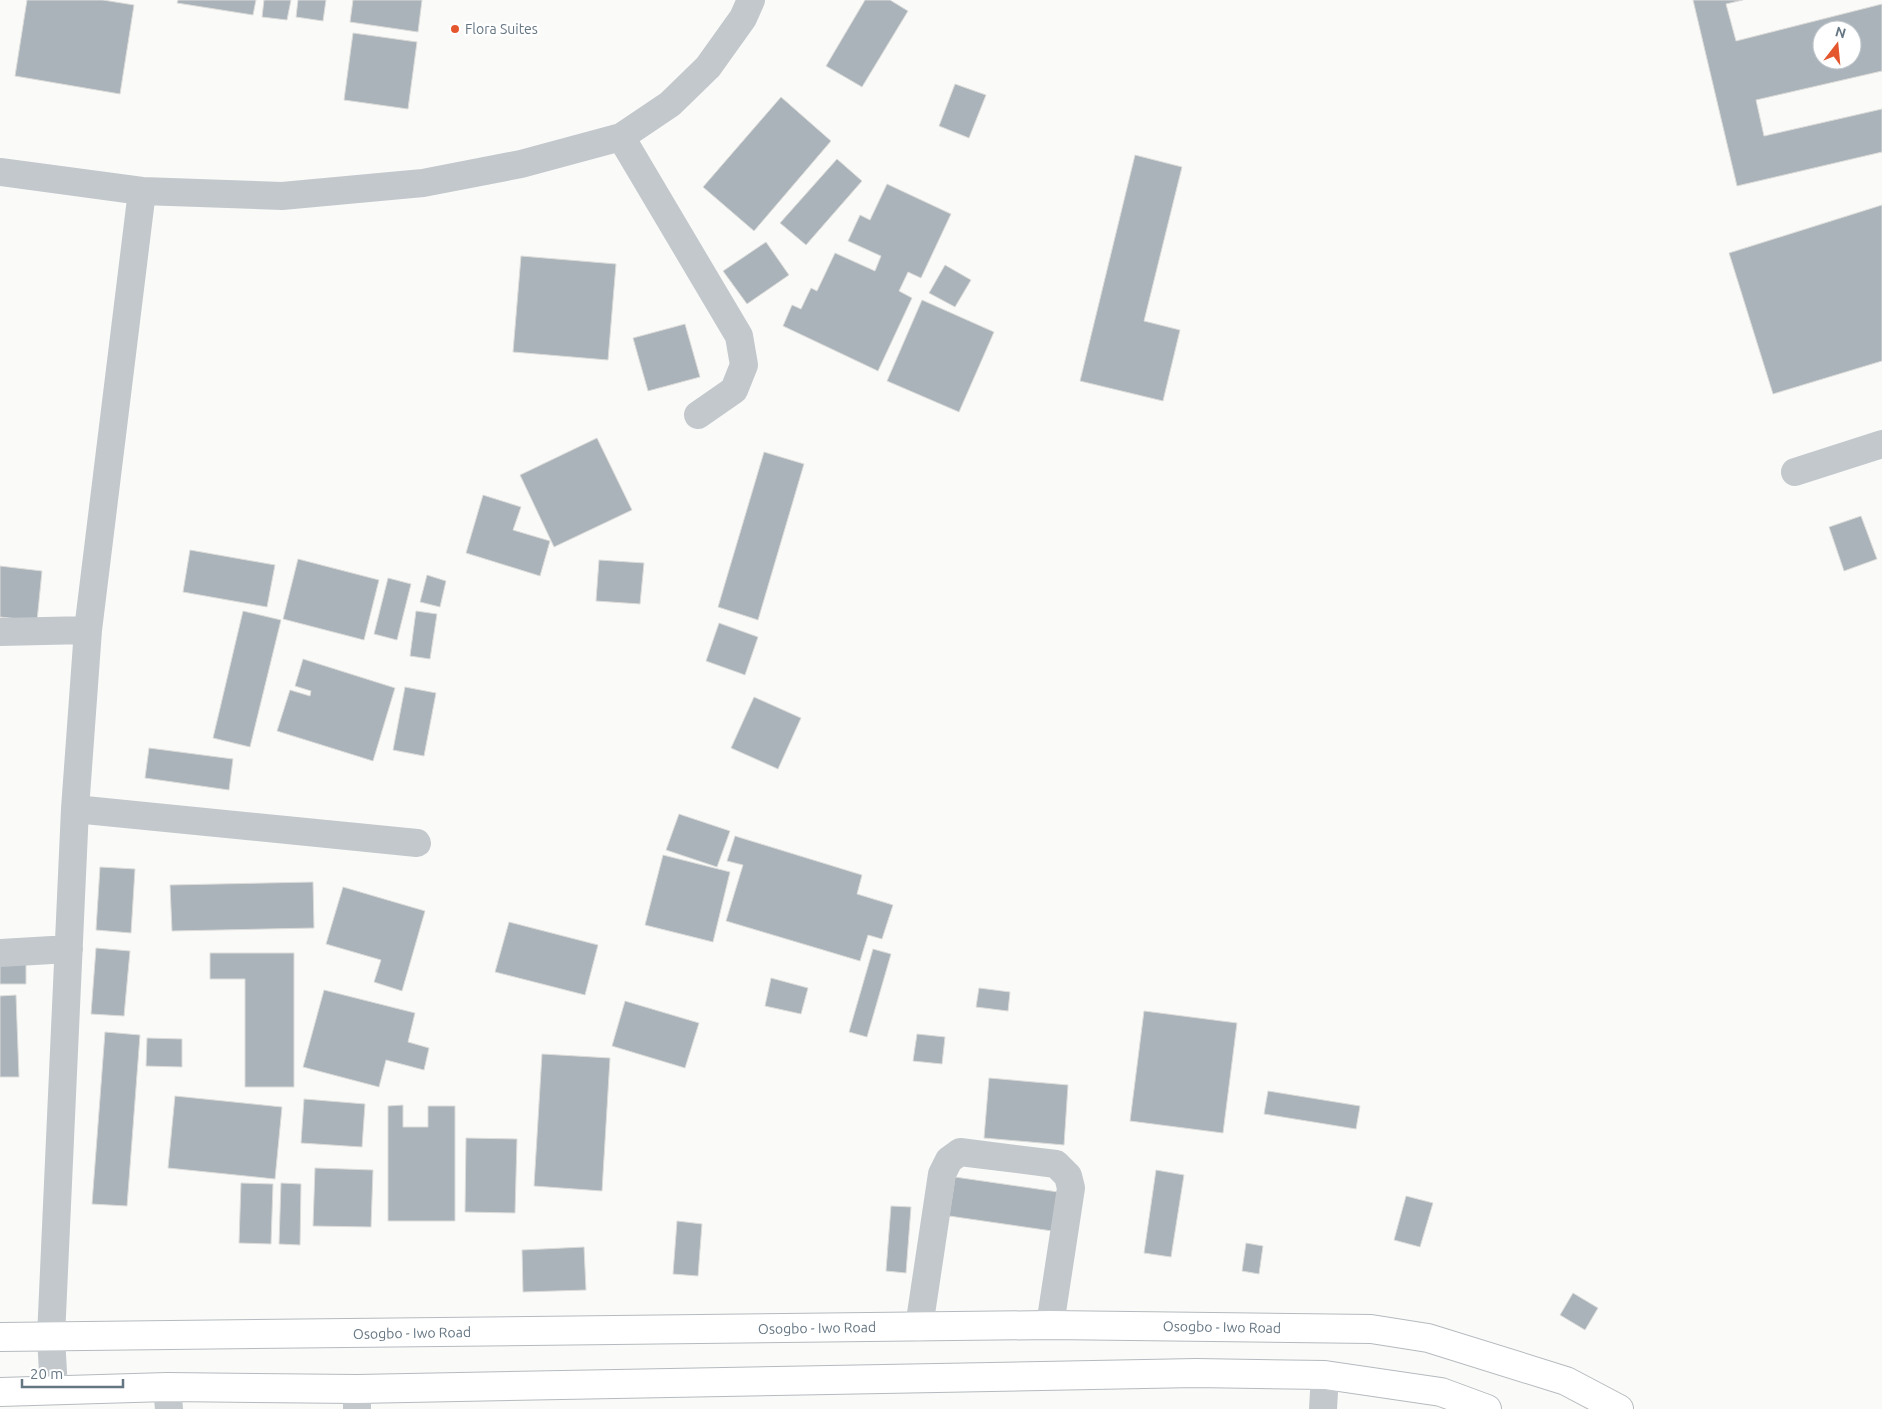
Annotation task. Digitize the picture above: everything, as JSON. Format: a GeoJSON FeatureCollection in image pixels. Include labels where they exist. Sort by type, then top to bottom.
{"type":"FeatureCollection","features":[{"type":"Feature","properties":{"kind":"main road","name":"Osogbo - Iwo Road"},"geometry":{"type":"LineString","coordinates":[[0,1337],[1050,1325],[1371,1329],[1428,1338],[1566,1381],[1619,1409]]}},
{"type":"Feature","properties":{"kind":"main road"},"geometry":{"type":"LineString","coordinates":[[0,1392],[54,1390],[168,1398],[357,1399],[1001,1375],[1325,1374],[1441,1392],[1487,1409]]}},
{"type":"Feature","properties":{"kind":"street"},"geometry":{"type":"LineString","coordinates":[[0,172],[142,191],[282,196],[423,183],[521,164],[621,137],[670,104],[708,67],[743,18],[751,0]]}},
{"type":"Feature","properties":{"kind":"street"},"geometry":{"type":"LineString","coordinates":[[621,137],[739,336],[744,365],[734,390],[698,415]]}},
{"type":"Feature","properties":{"kind":"street"},"geometry":{"type":"LineString","coordinates":[[54,1390],[51,1337],[74,809],[88,630],[142,191]]}},
{"type":"Feature","properties":{"kind":"street"},"geometry":{"type":"LineString","coordinates":[[1795,472],[1882,444]]}},
{"type":"Feature","properties":{"kind":"street"},"geometry":{"type":"LineString","coordinates":[[0,632],[88,630]]}},
{"type":"Feature","properties":{"kind":"street"},"geometry":{"type":"LineString","coordinates":[[74,809],[417,842]]}},
{"type":"Feature","properties":{"kind":"street"},"geometry":{"type":"LineString","coordinates":[[0,953],[69,949]]}},
{"type":"Feature","properties":{"kind":"street"},"geometry":{"type":"LineString","coordinates":[[919,1327],[942,1174],[949,1160],[960,1152],[1056,1164],[1068,1176],[1071,1188],[1050,1325]]}},
{"type":"Feature","properties":{"kind":"street"},"geometry":{"type":"LineString","coordinates":[[1323,1409],[1325,1374]]}},
{"type":"Feature","properties":{"kind":"building"},"geometry":{"type":"Polygon","coordinates":[[[27,0],[103,0],[134,5],[120,94],[15,76],[27,0]]]}},
{"type":"Feature","properties":{"kind":"building"},"geometry":{"type":"Polygon","coordinates":[[[178,0],[256,0],[253,15],[177,3],[178,0]]]}},
{"type":"Feature","properties":{"kind":"building"},"geometry":{"type":"Polygon","coordinates":[[[264,0],[291,0],[287,20],[262,17],[264,0]]]}},
{"type":"Feature","properties":{"kind":"building"},"geometry":{"type":"Polygon","coordinates":[[[298,0],[326,0],[323,21],[296,17],[298,0]]]}},
{"type":"Feature","properties":{"kind":"building"},"geometry":{"type":"Polygon","coordinates":[[[353,0],[422,0],[418,32],[350,22],[353,0]]]}},
{"type":"Feature","properties":{"kind":"building"},"geometry":{"type":"Polygon","coordinates":[[[865,0],[890,0],[908,11],[862,87],[826,66],[865,0]]]}},
{"type":"Feature","properties":{"kind":"building"},"geometry":{"type":"Polygon","coordinates":[[[1693,0],[1743,0],[1726,4],[1736,41],[1812,22],[1812,70],[1862,70],[1862,20],[1819,20],[1882,4],[1882,71],[1756,100],[1764,136],[1882,109],[1882,152],[1737,186],[1693,0]]]}},
{"type":"Feature","properties":{"kind":"building"},"geometry":{"type":"Polygon","coordinates":[[[353,33],[417,42],[408,109],[344,100],[353,33]]]}},
{"type":"Feature","properties":{"kind":"building"},"geometry":{"type":"Polygon","coordinates":[[[955,84],[986,95],[969,138],[939,126],[955,84]]]}},
{"type":"Feature","properties":{"kind":"building"},"geometry":{"type":"Polygon","coordinates":[[[781,97],[831,141],[754,231],[703,187],[781,97]]]}},
{"type":"Feature","properties":{"kind":"building"},"geometry":{"type":"Polygon","coordinates":[[[1135,155],[1182,167],[1144,321],[1180,330],[1163,401],[1080,381],[1135,155]]]}},
{"type":"Feature","properties":{"kind":"building"},"geometry":{"type":"Polygon","coordinates":[[[837,159],[862,181],[806,245],[780,223],[837,159]]]}},
{"type":"Feature","properties":{"kind":"building"},"geometry":{"type":"Polygon","coordinates":[[[887,184],[951,214],[921,278],[908,272],[899,291],[912,298],[878,371],[783,326],[792,305],[801,309],[811,288],[817,291],[835,253],[875,271],[881,256],[848,241],[860,215],[870,220],[887,184]]]}},
{"type":"Feature","properties":{"kind":"building"},"geometry":{"type":"Polygon","coordinates":[[[1882,205],[1882,361],[1773,394],[1729,253],[1882,205]]]}},
{"type":"Feature","properties":{"kind":"building"},"geometry":{"type":"Polygon","coordinates":[[[766,242],[789,275],[747,304],[723,271],[766,242]]]}},
{"type":"Feature","properties":{"kind":"building"},"geometry":{"type":"Polygon","coordinates":[[[521,256],[616,264],[608,360],[513,352],[521,256]]]}},
{"type":"Feature","properties":{"kind":"building"},"geometry":{"type":"Polygon","coordinates":[[[945,265],[971,280],[955,307],[929,293],[945,265]]]}},
{"type":"Feature","properties":{"kind":"building"},"geometry":{"type":"Polygon","coordinates":[[[922,300],[994,332],[959,412],[887,381],[922,300]]]}},
{"type":"Feature","properties":{"kind":"building"},"geometry":{"type":"Polygon","coordinates":[[[685,324],[700,377],[648,391],[633,338],[685,324]]]}},
{"type":"Feature","properties":{"kind":"building"},"geometry":{"type":"Polygon","coordinates":[[[597,438],[632,510],[554,547],[520,475],[597,438]]]}},
{"type":"Feature","properties":{"kind":"building"},"geometry":{"type":"Polygon","coordinates":[[[764,452],[804,464],[758,620],[718,607],[764,452]]]}},
{"type":"Feature","properties":{"kind":"building"},"geometry":{"type":"Polygon","coordinates":[[[483,495],[521,507],[513,530],[550,541],[540,576],[466,553],[483,495]]]}},
{"type":"Feature","properties":{"kind":"building"},"geometry":{"type":"Polygon","coordinates":[[[1861,516],[1877,559],[1844,571],[1829,527],[1861,516]]]}},
{"type":"Feature","properties":{"kind":"building"},"geometry":{"type":"Polygon","coordinates":[[[190,550],[275,565],[267,607],[183,592],[190,550]]]}},
{"type":"Feature","properties":{"kind":"building"},"geometry":{"type":"Polygon","coordinates":[[[298,559],[379,580],[364,640],[283,619],[298,559]]]}},
{"type":"Feature","properties":{"kind":"building"},"geometry":{"type":"Polygon","coordinates":[[[599,560],[644,563],[640,604],[596,601],[599,560]]]}},
{"type":"Feature","properties":{"kind":"building"},"geometry":{"type":"Polygon","coordinates":[[[0,566],[42,571],[37,621],[0,617],[0,566]]]}},
{"type":"Feature","properties":{"kind":"building"},"geometry":{"type":"Polygon","coordinates":[[[427,575],[446,581],[440,607],[420,602],[427,575]]]}},
{"type":"Feature","properties":{"kind":"building"},"geometry":{"type":"Polygon","coordinates":[[[388,578],[411,584],[397,640],[374,634],[388,578]]]}},
{"type":"Feature","properties":{"kind":"building"},"geometry":{"type":"Polygon","coordinates":[[[243,611],[281,620],[250,747],[213,738],[243,611]]]}},
{"type":"Feature","properties":{"kind":"building"},"geometry":{"type":"Polygon","coordinates":[[[416,611],[437,614],[430,659],[410,656],[416,611]]]}},
{"type":"Feature","properties":{"kind":"building"},"geometry":{"type":"Polygon","coordinates":[[[719,623],[758,637],[745,675],[706,661],[719,623]]]}},
{"type":"Feature","properties":{"kind":"building"},"geometry":{"type":"Polygon","coordinates":[[[303,659],[395,688],[373,761],[277,731],[290,690],[310,696],[311,691],[295,686],[303,659]]]}},
{"type":"Feature","properties":{"kind":"building"},"geometry":{"type":"Polygon","coordinates":[[[405,687],[436,693],[424,756],[393,750],[405,687]]]}},
{"type":"Feature","properties":{"kind":"building"},"geometry":{"type":"Polygon","coordinates":[[[754,697],[801,718],[778,769],[731,748],[754,697]]]}},
{"type":"Feature","properties":{"kind":"building"},"geometry":{"type":"Polygon","coordinates":[[[149,748],[233,759],[229,790],[145,778],[149,748]]]}},
{"type":"Feature","properties":{"kind":"building"},"geometry":{"type":"Polygon","coordinates":[[[679,814],[730,831],[717,867],[666,850],[679,814]]]}},
{"type":"Feature","properties":{"kind":"building"},"geometry":{"type":"Polygon","coordinates":[[[735,836],[862,875],[857,894],[893,905],[882,939],[868,935],[860,961],[726,921],[743,865],[727,861],[735,836]]]}},
{"type":"Feature","properties":{"kind":"building"},"geometry":{"type":"Polygon","coordinates":[[[663,855],[730,872],[713,942],[645,925],[663,855]]]}},
{"type":"Feature","properties":{"kind":"building"},"geometry":{"type":"Polygon","coordinates":[[[100,867],[135,869],[131,933],[96,930],[100,867]]]}},
{"type":"Feature","properties":{"kind":"building"},"geometry":{"type":"Polygon","coordinates":[[[313,882],[314,928],[172,931],[170,885],[313,882]]]}},
{"type":"Feature","properties":{"kind":"building"},"geometry":{"type":"Polygon","coordinates":[[[343,887],[425,911],[402,991],[374,982],[381,960],[326,944],[343,887]]]}},
{"type":"Feature","properties":{"kind":"building"},"geometry":{"type":"Polygon","coordinates":[[[509,922],[598,945],[585,995],[495,972],[509,922]]]}},
{"type":"Feature","properties":{"kind":"building"},"geometry":{"type":"Polygon","coordinates":[[[96,948],[130,951],[124,1016],[91,1014],[96,948]]]}},
{"type":"Feature","properties":{"kind":"building"},"geometry":{"type":"Polygon","coordinates":[[[873,949],[891,954],[867,1037],[849,1032],[873,949]]]}},
{"type":"Feature","properties":{"kind":"building"},"geometry":{"type":"Polygon","coordinates":[[[210,953],[294,953],[294,1087],[245,1087],[245,979],[210,979],[210,953]]]}},
{"type":"Feature","properties":{"kind":"building"},"geometry":{"type":"Polygon","coordinates":[[[26,963],[26,984],[0,984],[0,964],[26,963]]]}},
{"type":"Feature","properties":{"kind":"building"},"geometry":{"type":"Polygon","coordinates":[[[771,978],[808,988],[801,1014],[765,1006],[771,978]]]}},
{"type":"Feature","properties":{"kind":"building"},"geometry":{"type":"Polygon","coordinates":[[[979,988],[1010,992],[1008,1011],[976,1007],[979,988]]]}},
{"type":"Feature","properties":{"kind":"building"},"geometry":{"type":"Polygon","coordinates":[[[324,990],[415,1013],[408,1042],[429,1048],[424,1070],[386,1060],[379,1087],[303,1067],[324,990]]]}},
{"type":"Feature","properties":{"kind":"building"},"geometry":{"type":"Polygon","coordinates":[[[16,995],[19,1077],[0,1077],[0,996],[16,995]]]}},
{"type":"Feature","properties":{"kind":"building"},"geometry":{"type":"Polygon","coordinates":[[[625,1001],[699,1023],[685,1068],[612,1046],[625,1001]]]}},
{"type":"Feature","properties":{"kind":"building"},"geometry":{"type":"Polygon","coordinates":[[[1144,1011],[1237,1023],[1223,1133],[1130,1121],[1144,1011]]]}},
{"type":"Feature","properties":{"kind":"building"},"geometry":{"type":"Polygon","coordinates":[[[105,1032],[140,1035],[127,1206],[92,1204],[105,1032]]]}},
{"type":"Feature","properties":{"kind":"building"},"geometry":{"type":"Polygon","coordinates":[[[917,1034],[945,1037],[942,1064],[913,1061],[917,1034]]]}},
{"type":"Feature","properties":{"kind":"building"},"geometry":{"type":"Polygon","coordinates":[[[147,1038],[182,1039],[182,1067],[146,1066],[147,1038]]]}},
{"type":"Feature","properties":{"kind":"building"},"geometry":{"type":"Polygon","coordinates":[[[542,1054],[610,1058],[602,1191],[534,1186],[542,1054]]]}},
{"type":"Feature","properties":{"kind":"building"},"geometry":{"type":"Polygon","coordinates":[[[989,1078],[1068,1085],[1064,1145],[984,1138],[989,1078]]]}},
{"type":"Feature","properties":{"kind":"building"},"geometry":{"type":"Polygon","coordinates":[[[1268,1091],[1360,1106],[1356,1129],[1264,1114],[1268,1091]]]}},
{"type":"Feature","properties":{"kind":"building"},"geometry":{"type":"Polygon","coordinates":[[[175,1096],[282,1107],[275,1179],[168,1168],[175,1096]]]}},
{"type":"Feature","properties":{"kind":"building"},"geometry":{"type":"Polygon","coordinates":[[[304,1099],[365,1104],[362,1147],[301,1143],[304,1099]]]}},
{"type":"Feature","properties":{"kind":"building"},"geometry":{"type":"Polygon","coordinates":[[[403,1105],[403,1127],[428,1127],[428,1106],[455,1106],[455,1221],[388,1221],[388,1106],[403,1105]]]}},
{"type":"Feature","properties":{"kind":"building"},"geometry":{"type":"Polygon","coordinates":[[[466,1138],[517,1139],[515,1213],[465,1212],[466,1138]]]}},
{"type":"Feature","properties":{"kind":"building"},"geometry":{"type":"Polygon","coordinates":[[[315,1168],[373,1170],[371,1227],[313,1226],[315,1168]]]}},
{"type":"Feature","properties":{"kind":"building"},"geometry":{"type":"Polygon","coordinates":[[[1156,1170],[1184,1175],[1171,1257],[1144,1253],[1156,1170]]]}},
{"type":"Feature","properties":{"kind":"building"},"geometry":{"type":"Polygon","coordinates":[[[955,1177],[1065,1193],[1059,1232],[949,1216],[955,1177]]]}},
{"type":"Feature","properties":{"kind":"building"},"geometry":{"type":"Polygon","coordinates":[[[241,1183],[273,1184],[271,1244],[239,1243],[241,1183]]]}},
{"type":"Feature","properties":{"kind":"building"},"geometry":{"type":"Polygon","coordinates":[[[281,1183],[301,1184],[300,1245],[279,1244],[281,1183]]]}},
{"type":"Feature","properties":{"kind":"building"},"geometry":{"type":"Polygon","coordinates":[[[1406,1196],[1433,1203],[1420,1247],[1394,1240],[1406,1196]]]}},
{"type":"Feature","properties":{"kind":"building"},"geometry":{"type":"Polygon","coordinates":[[[891,1206],[911,1207],[906,1273],[886,1271],[891,1206]]]}},
{"type":"Feature","properties":{"kind":"building"},"geometry":{"type":"Polygon","coordinates":[[[677,1221],[702,1224],[698,1276],[673,1274],[677,1221]]]}},
{"type":"Feature","properties":{"kind":"building"},"geometry":{"type":"Polygon","coordinates":[[[1246,1243],[1263,1246],[1259,1274],[1242,1271],[1246,1243]]]}},
{"type":"Feature","properties":{"kind":"building"},"geometry":{"type":"Polygon","coordinates":[[[584,1247],[586,1290],[523,1292],[522,1250],[584,1247]]]}},
{"type":"Feature","properties":{"kind":"building"},"geometry":{"type":"Polygon","coordinates":[[[1573,1293],[1598,1308],[1585,1330],[1560,1315],[1573,1293]]]}},
{"type":"Feature","properties":{"kind":"place","name":"Flora Suites"},"geometry":{"type":"Point","coordinates":[455,29]}}]}
